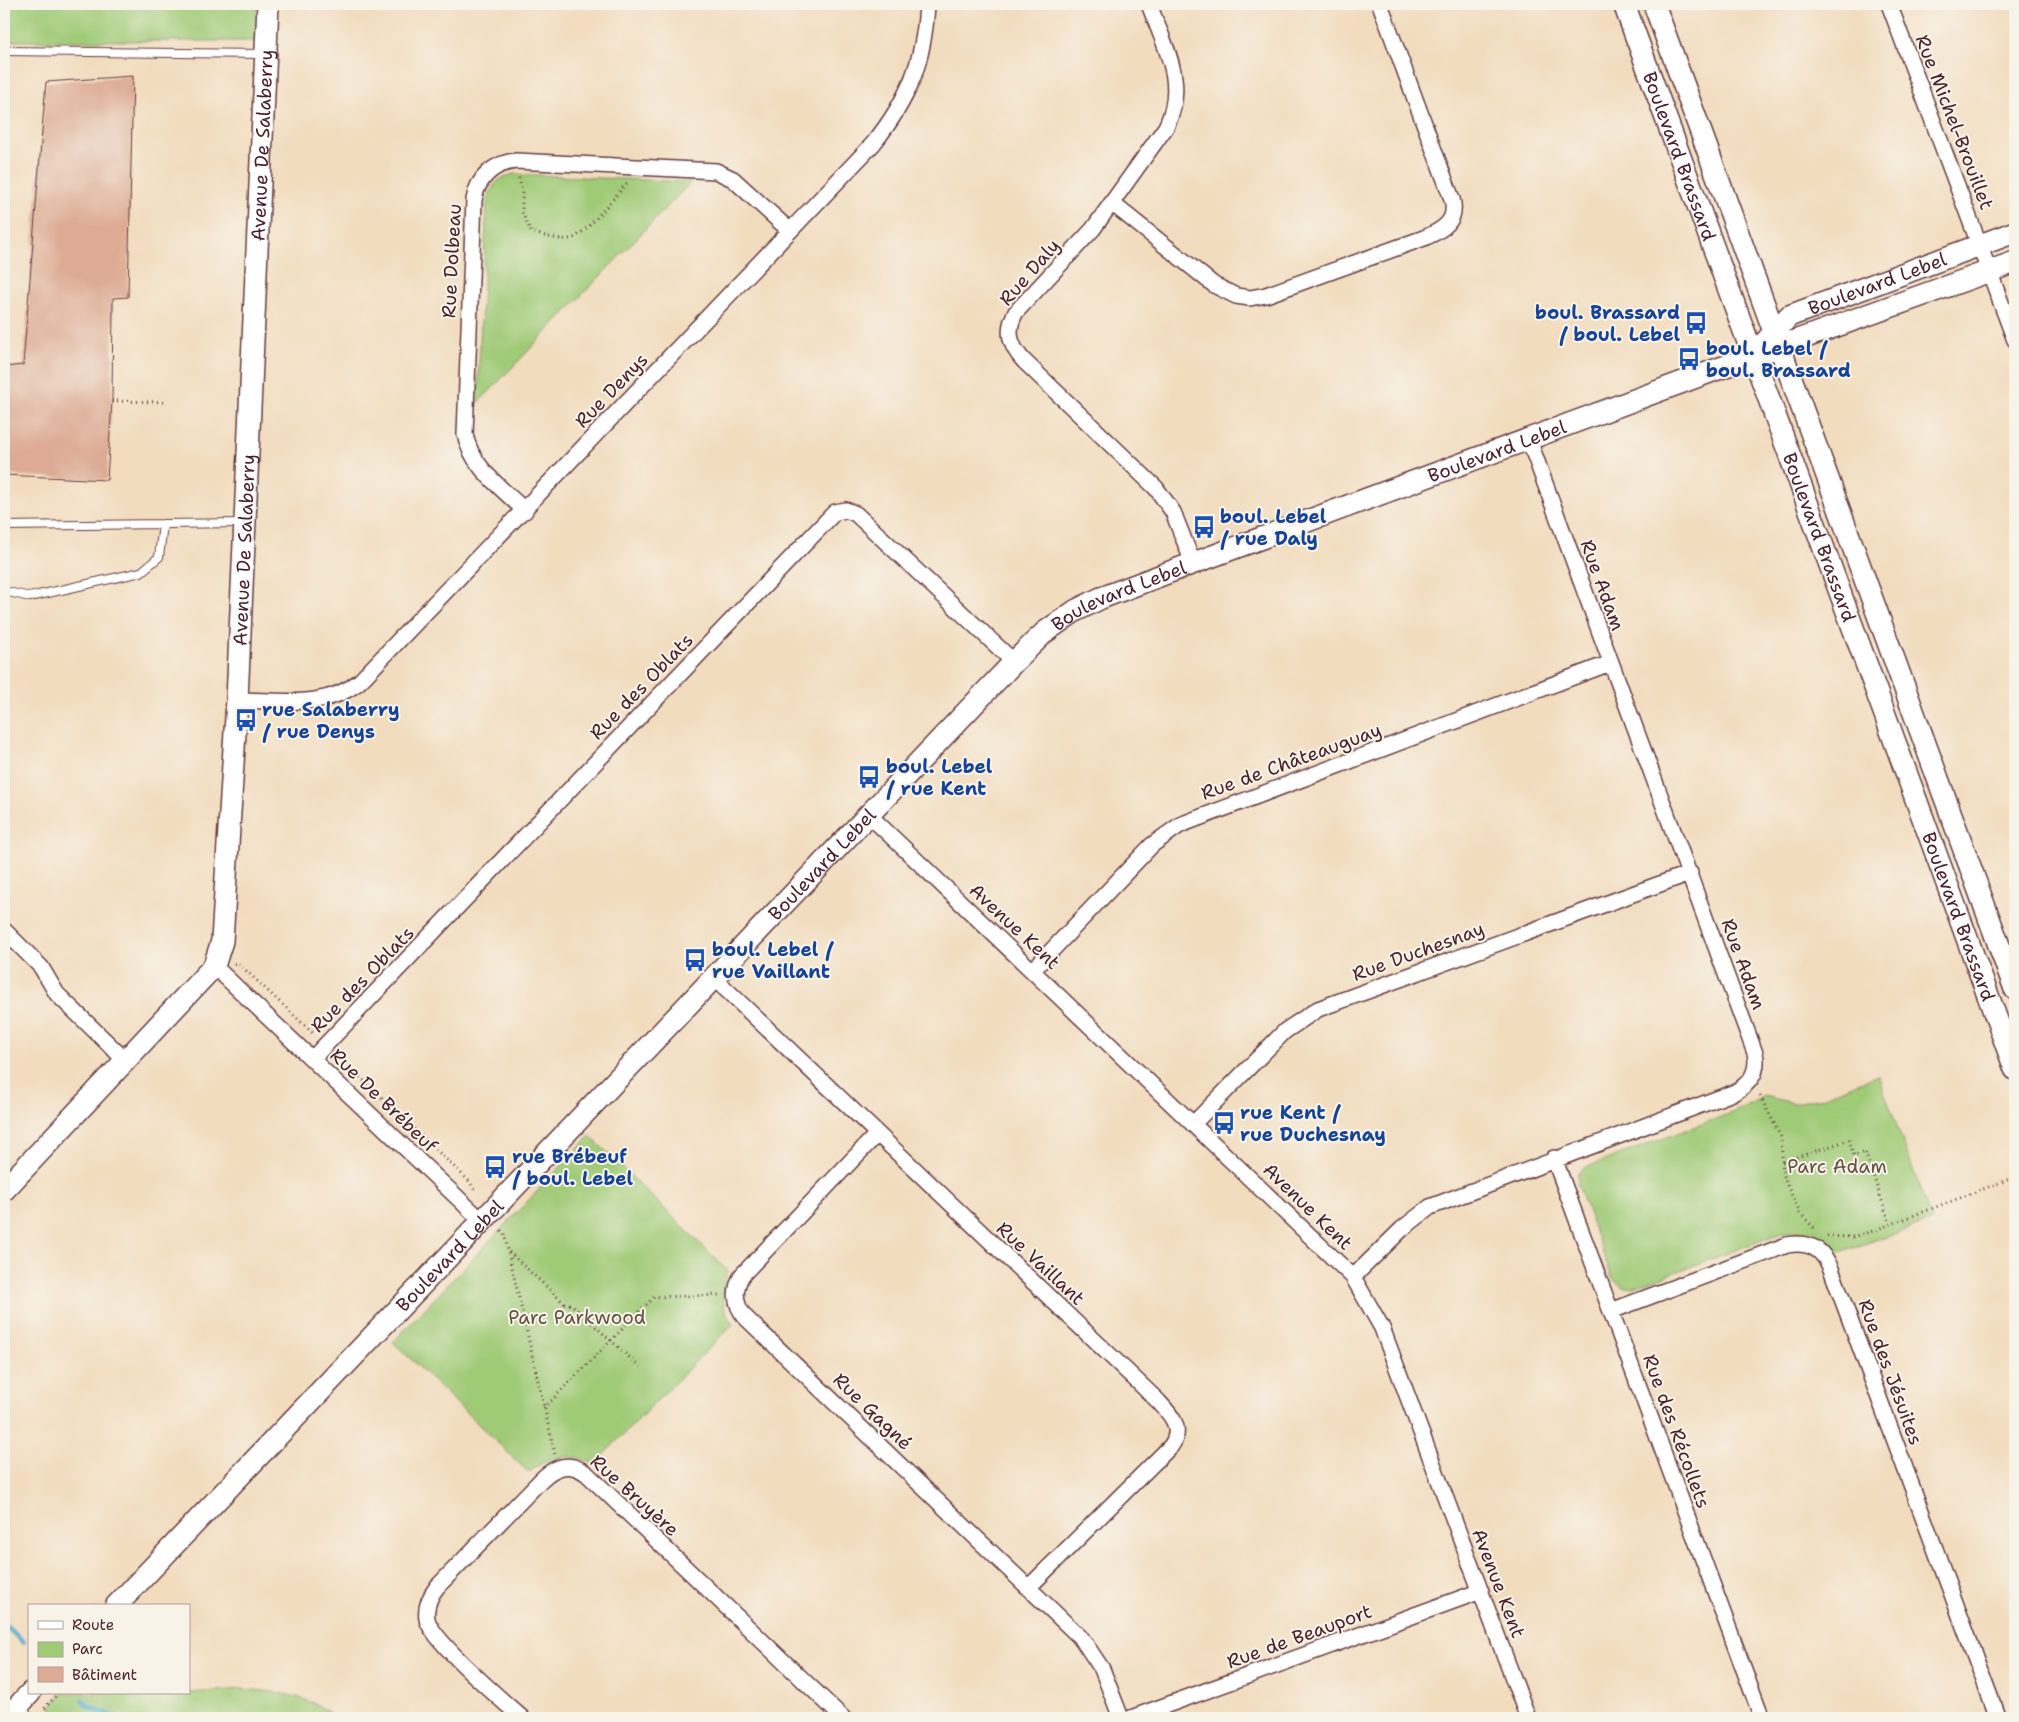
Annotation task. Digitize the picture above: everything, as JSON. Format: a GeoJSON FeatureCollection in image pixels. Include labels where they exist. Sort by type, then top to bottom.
{"type":"FeatureCollection","features":[{"type":"Feature","properties":{"kind":"street","name":"Avenue De Salaberry"},"geometry":{"type":"LineString","coordinates":[[4,1190],[214,966],[224,931],[237,700],[268,4]]}},
{"type":"Feature","properties":{"kind":"street","name":"Rue Denys"},"geometry":{"type":"LineString","coordinates":[[237,700],[316,701],[344,694],[360,681],[873,144],[897,112],[910,88],[925,35],[928,4]]}},
{"type":"Feature","properties":{"kind":"street","name":"Rue Daly"},"geometry":{"type":"LineString","coordinates":[[1149,4],[1173,68],[1176,103],[1166,127],[1113,204],[1075,250],[1016,312],[1010,327],[1011,340],[1024,361],[1120,451],[1159,492],[1177,521],[1194,564]]}},
{"type":"Feature","properties":{"kind":"street"},"geometry":{"type":"LineString","coordinates":[[1113,204],[1214,285],[1229,294],[1244,298],[1275,293],[1424,238],[1444,228],[1450,221],[1453,204],[1380,4]]}},
{"type":"Feature","properties":{"kind":"street","name":"Boulevard Brassard"},"geometry":{"type":"LineString","coordinates":[[1624,4],[2015,1069]]}},
{"type":"Feature","properties":{"kind":"street","name":"Boulevard Brassard"},"geometry":{"type":"LineString","coordinates":[[1654,4],[2015,989]]}},
{"type":"Feature","properties":{"kind":"street","name":"Rue Michel-Brouillet"},"geometry":{"type":"LineString","coordinates":[[1889,4],[2015,340]]}},
{"type":"Feature","properties":{"kind":"street","name":"Rue Dolbeau"},"geometry":{"type":"LineString","coordinates":[[524,510],[472,457],[466,442],[464,426],[474,200],[478,186],[485,175],[502,164],[516,161],[716,171],[733,179],[790,231]]}},
{"type":"Feature","properties":{"kind":"street","name":"Boulevard Lebel"},"geometry":{"type":"LineString","coordinates":[[1776,340],[1789,316],[2015,232]]}},
{"type":"Feature","properties":{"kind":"street","name":"Boulevard Lebel"},"geometry":{"type":"LineString","coordinates":[[118,1604],[491,1225],[714,978],[870,816],[1014,662],[1045,632],[1075,611],[1101,598],[1753,356],[1776,340],[2015,262]]}},
{"type":"Feature","properties":{"kind":"street","name":"Rue Adam"},"geometry":{"type":"LineString","coordinates":[[1353,1277],[1402,1229],[1430,1207],[1554,1158],[1736,1092],[1753,1077],[1756,1071],[1755,1053],[1529,440]]}},
{"type":"Feature","properties":{"kind":"street","name":"Rue des Oblats"},"geometry":{"type":"LineString","coordinates":[[312,1059],[835,512],[846,510],[856,514],[1014,662]]}},
{"type":"Feature","properties":{"kind":"street","name":"Rue de Châteauguay"},"geometry":{"type":"LineString","coordinates":[[1033,970],[1152,845],[1180,825],[1610,663]]}},
{"type":"Feature","properties":{"kind":"street","name":"Avenue Kent"},"geometry":{"type":"LineString","coordinates":[[870,816],[1194,1123],[1353,1277],[1382,1328],[1528,1718]]}},
{"type":"Feature","properties":{"kind":"street","name":"Rue Duchesnay"},"geometry":{"type":"LineString","coordinates":[[1194,1123],[1281,1035],[1318,1009],[1690,873]]}},
{"type":"Feature","properties":{"kind":"street"},"geometry":{"type":"LineString","coordinates":[[4,930],[41,968],[57,994],[126,1061]]}},
{"type":"Feature","properties":{"kind":"street","name":"Rue De Brébeuf"},"geometry":{"type":"LineString","coordinates":[[214,966],[491,1225]]}},
{"type":"Feature","properties":{"kind":"street","name":"Rue Vaillant"},"geometry":{"type":"LineString","coordinates":[[714,978],[1158,1401],[1176,1424],[1177,1435],[1171,1446],[1030,1587]]}},
{"type":"Feature","properties":{"kind":"street","name":"Rue Gagné"},"geometry":{"type":"LineString","coordinates":[[877,1134],[742,1275],[737,1285],[738,1306],[745,1317],[1030,1587],[1089,1649],[1102,1669],[1121,1718]]}},
{"type":"Feature","properties":{"kind":"street","name":"Rue des Récollets"},"geometry":{"type":"LineString","coordinates":[[1554,1158],[1762,1718]]}},
{"type":"Feature","properties":{"kind":"street","name":"Rue des Jésuites"},"geometry":{"type":"LineString","coordinates":[[1611,1310],[1787,1245],[1807,1244],[1824,1255],[1837,1285],[1998,1718]]}},
{"type":"Feature","properties":{"kind":"street","name":"Rue Bruyère"},"geometry":{"type":"LineString","coordinates":[[522,1718],[436,1636],[427,1619],[427,1608],[437,1587],[528,1493],[549,1472],[565,1466],[576,1468],[588,1474],[843,1718]]}},
{"type":"Feature","properties":{"kind":"street","name":"Rue de Beauport"},"geometry":{"type":"LineString","coordinates":[[1131,1718],[1481,1591]]}},
{"type":"Feature","properties":{"kind":"lane"},"geometry":{"type":"LineString","coordinates":[[4,51],[266,54]]}},
{"type":"Feature","properties":{"kind":"lane"},"geometry":{"type":"LineString","coordinates":[[4,526],[245,523]]}},
{"type":"Feature","properties":{"kind":"lane"},"geometry":{"type":"LineString","coordinates":[[4,591],[30,597],[141,572],[159,558],[163,524]]}},
{"type":"Feature","properties":{"kind":"path"},"geometry":{"type":"LineString","coordinates":[[519,174],[525,223],[531,232],[559,239],[573,238],[584,230],[630,180]]}},
{"type":"Feature","properties":{"kind":"path"},"geometry":{"type":"LineString","coordinates":[[112,401],[167,402]]}},
{"type":"Feature","properties":{"kind":"path","name":"Rue De Brébeuf"},"geometry":{"type":"LineString","coordinates":[[238,963],[313,1034]]}},
{"type":"Feature","properties":{"kind":"path","name":"Rue De Brébeuf"},"geometry":{"type":"LineString","coordinates":[[339,1057],[470,1182],[475,1194]]}},
{"type":"Feature","properties":{"kind":"path"},"geometry":{"type":"LineString","coordinates":[[1760,1096],[1782,1137],[1783,1174],[1800,1214],[1826,1236],[1852,1237],[2015,1177]]}},
{"type":"Feature","properties":{"kind":"path"},"geometry":{"type":"LineString","coordinates":[[1782,1162],[1849,1140],[1854,1156],[1865,1152],[1890,1224]]}},
{"type":"Feature","properties":{"kind":"path"},"geometry":{"type":"LineString","coordinates":[[491,1225],[504,1233],[509,1251],[555,1457]]}},
{"type":"Feature","properties":{"kind":"path"},"geometry":{"type":"LineString","coordinates":[[509,1251],[564,1303],[572,1305],[640,1367]]}},
{"type":"Feature","properties":{"kind":"path"},"geometry":{"type":"LineString","coordinates":[[544,1408],[654,1296],[722,1295]]}},
{"type":"Feature","properties":{"kind":"path"},"geometry":{"type":"LineString","coordinates":[[44,1718],[44,1709],[57,1694]]}},
{"type":"Feature","properties":{"kind":"green space"},"geometry":{"type":"Polygon","coordinates":[[[4,4],[257,4],[256,41],[4,41],[4,4]]]}},
{"type":"Feature","properties":{"kind":"green space"},"geometry":{"type":"Polygon","coordinates":[[[514,174],[691,182],[477,404],[487,202],[496,183],[514,174]]]}},
{"type":"Feature","properties":{"kind":"green space","name":"Parc Adam"},"geometry":{"type":"Polygon","coordinates":[[[1878,1075],[1932,1221],[1837,1253],[1832,1246],[1820,1237],[1799,1231],[1782,1233],[1632,1288],[1623,1287],[1612,1278],[1578,1185],[1578,1173],[1584,1168],[1734,1112],[1764,1096],[1793,1103],[1817,1099],[1878,1075]]]}},
{"type":"Feature","properties":{"kind":"green space","name":"Parc Parkwood"},"geometry":{"type":"Polygon","coordinates":[[[590,1136],[728,1271],[723,1298],[726,1311],[733,1324],[594,1464],[577,1458],[560,1457],[544,1462],[529,1473],[393,1342],[590,1136]]]}},
{"type":"Feature","properties":{"kind":"green space"},"geometry":{"type":"Polygon","coordinates":[[[241,1689],[278,1693],[304,1699],[326,1710],[335,1718],[49,1718],[52,1705],[62,1694],[190,1693],[241,1689]]]}},
{"type":"Feature","properties":{"kind":"building"},"geometry":{"type":"Polygon","coordinates":[[[133,76],[128,297],[113,298],[112,401],[107,480],[4,475],[4,367],[23,365],[46,82],[133,76]]]}},
{"type":"Feature","properties":{"kind":"waterway"},"geometry":{"type":"LineString","coordinates":[[4,1624],[23,1642]]}},
{"type":"Feature","properties":{"kind":"waterway"},"geometry":{"type":"LineString","coordinates":[[83,1701],[88,1706],[118,1718]]}},
{"type":"Feature","properties":{"kind":"place","name":"boul. Brassard / boul. Lebel"},"geometry":{"type":"Point","coordinates":[1696,323]}},
{"type":"Feature","properties":{"kind":"place","name":"boul. Lebel / boul. Brassard"},"geometry":{"type":"Point","coordinates":[1689,359]}},
{"type":"Feature","properties":{"kind":"place","name":"boul. Lebel / rue Daly"},"geometry":{"type":"Point","coordinates":[1204,527]}},
{"type":"Feature","properties":{"kind":"place","name":"rue Salaberry / rue Denys"},"geometry":{"type":"Point","coordinates":[246,720]}},
{"type":"Feature","properties":{"kind":"place","name":"boul. Lebel / rue Kent"},"geometry":{"type":"Point","coordinates":[869,777]}},
{"type":"Feature","properties":{"kind":"place","name":"boul. Lebel / rue Vaillant"},"geometry":{"type":"Point","coordinates":[695,960]}},
{"type":"Feature","properties":{"kind":"place","name":"rue Kent / rue Duchesnay"},"geometry":{"type":"Point","coordinates":[1224,1123]}},
{"type":"Feature","properties":{"kind":"place","name":"rue Brébeuf / boul. Lebel"},"geometry":{"type":"Point","coordinates":[495,1167]}}]}
